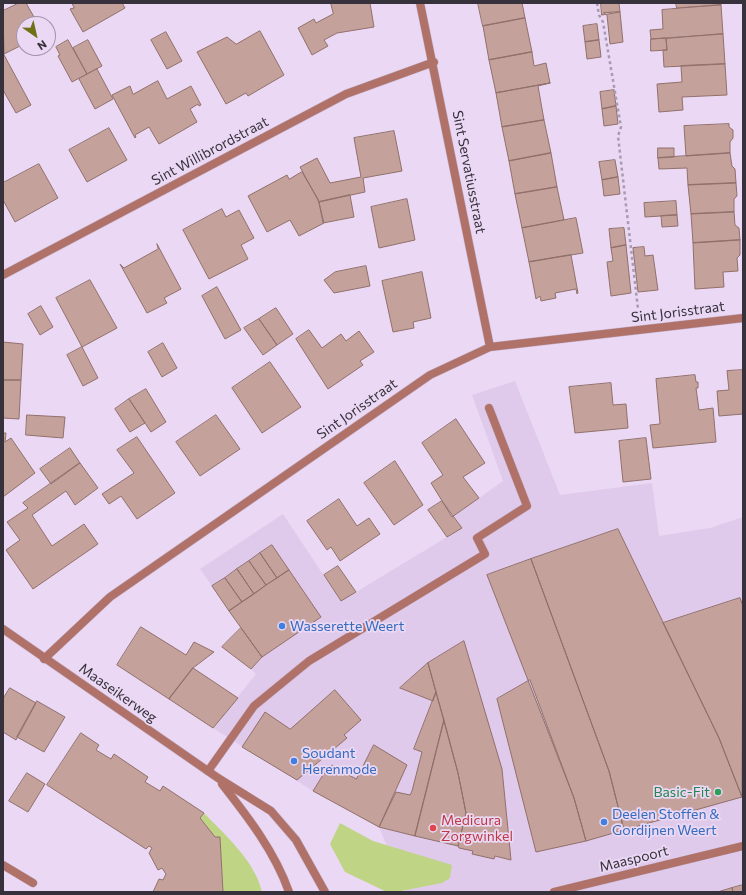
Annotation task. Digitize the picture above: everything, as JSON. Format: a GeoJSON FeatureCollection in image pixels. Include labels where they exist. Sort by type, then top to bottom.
{"type":"FeatureCollection","features":[{"type":"Feature","properties":{"kind":"street","name":"Sint Servatiusstraat"},"geometry":{"type":"LineString","coordinates":[[420,3],[434,62],[490,347]]}},
{"type":"Feature","properties":{"kind":"street","name":"Sint Willibrordstraat"},"geometry":{"type":"LineString","coordinates":[[3,275],[346,94],[434,62]]}},
{"type":"Feature","properties":{"kind":"street","name":"Sint Jorisstraat"},"geometry":{"type":"LineString","coordinates":[[44,659],[110,597],[430,375],[490,347],[743,318]]}},
{"type":"Feature","properties":{"kind":"street"},"geometry":{"type":"LineString","coordinates":[[208,771],[254,706],[309,661],[485,554],[477,538],[527,506],[488,408]]}},
{"type":"Feature","properties":{"kind":"street","name":"Maaseikerweg"},"geometry":{"type":"LineString","coordinates":[[3,629],[44,659],[218,778],[271,811],[296,840],[325,892]]}},
{"type":"Feature","properties":{"kind":"street","name":"Maaseikerweg"},"geometry":{"type":"LineString","coordinates":[[218,778],[245,813],[270,852],[289,892]]}},
{"type":"Feature","properties":{"kind":"street","name":"Maaspoort"},"geometry":{"type":"LineString","coordinates":[[554,892],[743,846]]}},
{"type":"Feature","properties":{"kind":"street"},"geometry":{"type":"LineString","coordinates":[[3,865],[33,883]]}},
{"type":"Feature","properties":{"kind":"path"},"geometry":{"type":"LineString","coordinates":[[597,3],[599,15],[603,22],[621,127],[618,136],[640,330]]}},
{"type":"Feature","properties":{"kind":"shaded area"},"geometry":{"type":"Polygon","coordinates":[[[515,381],[560,495],[652,483],[659,536],[710,528],[743,517],[743,892],[406,892],[379,827],[313,791],[213,728],[256,674],[251,669],[262,657],[200,569],[283,514],[340,600],[356,592],[462,528],[454,516],[503,481],[472,395],[515,381]]]}},
{"type":"Feature","properties":{"kind":"green space"},"geometry":{"type":"Polygon","coordinates":[[[204,813],[230,839],[246,859],[253,870],[262,892],[223,892],[220,837],[215,837],[200,818],[204,813]]]}},
{"type":"Feature","properties":{"kind":"green space"},"geometry":{"type":"Polygon","coordinates":[[[340,823],[373,841],[452,865],[450,878],[442,883],[396,892],[387,892],[345,872],[330,844],[340,823]]]}},
{"type":"Feature","properties":{"kind":"building"},"geometry":{"type":"Polygon","coordinates":[[[19,3],[26,3],[33,16],[16,16],[16,48],[4,54],[3,11],[19,3]]]}},
{"type":"Feature","properties":{"kind":"building"},"geometry":{"type":"Polygon","coordinates":[[[72,3],[122,3],[125,8],[83,32],[70,9],[74,8],[72,3]]]}},
{"type":"Feature","properties":{"kind":"building"},"geometry":{"type":"Polygon","coordinates":[[[331,3],[370,3],[374,27],[337,33],[324,40],[328,46],[312,55],[298,28],[314,19],[316,23],[333,14],[331,3]]]}},
{"type":"Feature","properties":{"kind":"building"},"geometry":{"type":"Polygon","coordinates":[[[478,3],[522,3],[525,18],[483,26],[478,3]]]}},
{"type":"Feature","properties":{"kind":"building"},"geometry":{"type":"Polygon","coordinates":[[[601,3],[619,3],[620,12],[602,15],[601,3]]]}},
{"type":"Feature","properties":{"kind":"building"},"geometry":{"type":"Polygon","coordinates":[[[676,3],[721,3],[721,5],[677,8],[676,3]]]}},
{"type":"Feature","properties":{"kind":"building"},"geometry":{"type":"Polygon","coordinates":[[[721,5],[723,34],[651,39],[650,30],[663,29],[662,10],[721,5]]]}},
{"type":"Feature","properties":{"kind":"building"},"geometry":{"type":"Polygon","coordinates":[[[620,12],[623,42],[610,44],[607,15],[604,13],[620,12]]]}},
{"type":"Feature","properties":{"kind":"building"},"geometry":{"type":"Polygon","coordinates":[[[525,18],[532,52],[489,60],[483,26],[525,18]]]}},
{"type":"Feature","properties":{"kind":"building"},"geometry":{"type":"Polygon","coordinates":[[[597,24],[599,40],[585,42],[583,26],[597,24]]]}},
{"type":"Feature","properties":{"kind":"building"},"geometry":{"type":"Polygon","coordinates":[[[260,31],[284,75],[248,96],[246,93],[226,104],[197,52],[227,37],[236,44],[260,31]]]}},
{"type":"Feature","properties":{"kind":"building"},"geometry":{"type":"Polygon","coordinates":[[[166,32],[182,61],[167,69],[151,40],[166,32]]]}},
{"type":"Feature","properties":{"kind":"building"},"geometry":{"type":"Polygon","coordinates":[[[723,34],[725,64],[664,67],[663,50],[667,50],[666,39],[723,34]]]}},
{"type":"Feature","properties":{"kind":"building"},"geometry":{"type":"Polygon","coordinates":[[[666,38],[667,50],[651,51],[651,39],[666,38]]]}},
{"type":"Feature","properties":{"kind":"building"},"geometry":{"type":"Polygon","coordinates":[[[68,40],[87,74],[72,82],[58,56],[60,55],[56,47],[68,40]]]}},
{"type":"Feature","properties":{"kind":"building"},"geometry":{"type":"Polygon","coordinates":[[[88,40],[102,66],[87,74],[73,48],[88,40]]]}},
{"type":"Feature","properties":{"kind":"building"},"geometry":{"type":"Polygon","coordinates":[[[599,40],[601,57],[587,59],[585,42],[599,40]]]}},
{"type":"Feature","properties":{"kind":"building"},"geometry":{"type":"Polygon","coordinates":[[[532,52],[534,66],[546,63],[550,83],[496,93],[489,60],[532,52]]]}},
{"type":"Feature","properties":{"kind":"building"},"geometry":{"type":"Polygon","coordinates":[[[3,53],[31,105],[16,113],[3,90],[3,53]]]}},
{"type":"Feature","properties":{"kind":"building"},"geometry":{"type":"Polygon","coordinates":[[[725,64],[727,95],[682,97],[683,110],[659,112],[657,84],[682,82],[681,66],[725,64]]]}},
{"type":"Feature","properties":{"kind":"building"},"geometry":{"type":"Polygon","coordinates":[[[97,69],[113,99],[95,109],[79,79],[97,69]]]}},
{"type":"Feature","properties":{"kind":"building"},"geometry":{"type":"Polygon","coordinates":[[[158,81],[167,99],[191,86],[201,105],[199,106],[198,104],[190,109],[197,122],[159,144],[149,127],[135,135],[135,138],[112,95],[130,86],[133,94],[158,81]]]}},
{"type":"Feature","properties":{"kind":"building"},"geometry":{"type":"Polygon","coordinates":[[[550,83],[538,86],[544,120],[502,127],[496,93],[550,83]]]}},
{"type":"Feature","properties":{"kind":"building"},"geometry":{"type":"Polygon","coordinates":[[[614,90],[616,106],[602,109],[600,92],[614,90]]]}},
{"type":"Feature","properties":{"kind":"building"},"geometry":{"type":"Polygon","coordinates":[[[616,106],[618,124],[604,126],[602,109],[616,106]]]}},
{"type":"Feature","properties":{"kind":"building"},"geometry":{"type":"Polygon","coordinates":[[[544,120],[551,153],[509,161],[502,127],[544,120]]]}},
{"type":"Feature","properties":{"kind":"building"},"geometry":{"type":"Polygon","coordinates":[[[729,124],[729,127],[733,130],[733,138],[730,142],[730,153],[686,156],[684,126],[729,124]]]}},
{"type":"Feature","properties":{"kind":"building"},"geometry":{"type":"Polygon","coordinates":[[[109,128],[127,160],[87,182],[69,150],[109,128]]]}},
{"type":"Feature","properties":{"kind":"building"},"geometry":{"type":"Polygon","coordinates":[[[394,131],[402,171],[363,178],[365,192],[319,202],[300,167],[317,158],[330,183],[361,177],[354,138],[394,131]]]}},
{"type":"Feature","properties":{"kind":"building"},"geometry":{"type":"Polygon","coordinates":[[[658,148],[674,148],[674,157],[658,158],[658,148]]]}},
{"type":"Feature","properties":{"kind":"building"},"geometry":{"type":"Polygon","coordinates":[[[551,153],[557,187],[515,194],[509,161],[551,153]]]}},
{"type":"Feature","properties":{"kind":"building"},"geometry":{"type":"Polygon","coordinates":[[[730,153],[732,166],[735,169],[736,183],[688,185],[687,168],[659,169],[658,158],[730,153]]]}},
{"type":"Feature","properties":{"kind":"building"},"geometry":{"type":"Polygon","coordinates":[[[615,160],[618,177],[602,180],[599,162],[615,160]]]}},
{"type":"Feature","properties":{"kind":"building"},"geometry":{"type":"Polygon","coordinates":[[[39,164],[58,198],[15,222],[3,200],[3,183],[39,164]]]}},
{"type":"Feature","properties":{"kind":"building"},"geometry":{"type":"Polygon","coordinates":[[[302,172],[318,199],[324,223],[299,236],[290,220],[267,232],[248,196],[287,175],[289,179],[302,172]]]}},
{"type":"Feature","properties":{"kind":"building"},"geometry":{"type":"Polygon","coordinates":[[[618,177],[620,194],[604,196],[602,180],[618,177]]]}},
{"type":"Feature","properties":{"kind":"building"},"geometry":{"type":"Polygon","coordinates":[[[736,183],[737,196],[734,199],[734,212],[691,214],[688,185],[736,183]]]}},
{"type":"Feature","properties":{"kind":"building"},"geometry":{"type":"Polygon","coordinates":[[[557,187],[564,220],[522,228],[515,194],[557,187]]]}},
{"type":"Feature","properties":{"kind":"building"},"geometry":{"type":"Polygon","coordinates":[[[350,195],[354,217],[323,223],[319,202],[350,195]]]}},
{"type":"Feature","properties":{"kind":"building"},"geometry":{"type":"Polygon","coordinates":[[[407,199],[415,240],[379,248],[371,207],[407,199]]]}},
{"type":"Feature","properties":{"kind":"building"},"geometry":{"type":"Polygon","coordinates":[[[676,201],[677,215],[645,217],[644,203],[676,201]]]}},
{"type":"Feature","properties":{"kind":"building"},"geometry":{"type":"Polygon","coordinates":[[[222,209],[226,217],[239,210],[254,238],[241,245],[248,259],[209,279],[183,230],[222,209]]]}},
{"type":"Feature","properties":{"kind":"building"},"geometry":{"type":"Polygon","coordinates":[[[734,212],[735,225],[739,228],[740,240],[693,243],[691,214],[734,212]]]}},
{"type":"Feature","properties":{"kind":"building"},"geometry":{"type":"Polygon","coordinates":[[[677,215],[678,226],[662,227],[661,216],[677,215]]]}},
{"type":"Feature","properties":{"kind":"building"},"geometry":{"type":"Polygon","coordinates":[[[576,218],[583,253],[529,262],[522,228],[576,218]]]}},
{"type":"Feature","properties":{"kind":"building"},"geometry":{"type":"Polygon","coordinates":[[[624,228],[626,245],[611,248],[609,229],[624,228]]]}},
{"type":"Feature","properties":{"kind":"building"},"geometry":{"type":"Polygon","coordinates":[[[740,240],[740,255],[737,258],[738,271],[723,272],[724,287],[695,289],[693,243],[740,240]]]}},
{"type":"Feature","properties":{"kind":"building"},"geometry":{"type":"Polygon","coordinates":[[[157,244],[181,289],[164,298],[167,303],[147,313],[120,264],[124,268],[158,249],[157,244]]]}},
{"type":"Feature","properties":{"kind":"building"},"geometry":{"type":"Polygon","coordinates":[[[626,245],[631,293],[611,296],[607,262],[613,261],[611,248],[626,245]]]}},
{"type":"Feature","properties":{"kind":"building"},"geometry":{"type":"Polygon","coordinates":[[[644,247],[645,256],[653,255],[658,290],[638,292],[633,248],[644,247]]]}},
{"type":"Feature","properties":{"kind":"building"},"geometry":{"type":"Polygon","coordinates":[[[571,255],[578,293],[577,294],[576,289],[555,293],[556,298],[541,301],[540,296],[536,299],[529,262],[571,255]]]}},
{"type":"Feature","properties":{"kind":"building"},"geometry":{"type":"Polygon","coordinates":[[[366,266],[370,286],[334,293],[324,280],[335,272],[366,266]]]}},
{"type":"Feature","properties":{"kind":"building"},"geometry":{"type":"Polygon","coordinates":[[[422,272],[431,318],[413,322],[414,328],[393,332],[382,281],[422,272]]]}},
{"type":"Feature","properties":{"kind":"building"},"geometry":{"type":"Polygon","coordinates":[[[90,280],[117,328],[82,347],[56,298],[90,280]]]}},
{"type":"Feature","properties":{"kind":"building"},"geometry":{"type":"Polygon","coordinates":[[[217,287],[241,330],[225,339],[202,296],[217,287]]]}},
{"type":"Feature","properties":{"kind":"building"},"geometry":{"type":"Polygon","coordinates":[[[41,306],[53,327],[40,335],[28,314],[41,306]]]}},
{"type":"Feature","properties":{"kind":"building"},"geometry":{"type":"Polygon","coordinates":[[[276,308],[293,334],[277,345],[259,319],[276,308]]]}},
{"type":"Feature","properties":{"kind":"building"},"geometry":{"type":"Polygon","coordinates":[[[259,319],[277,345],[263,355],[244,328],[259,319]]]}},
{"type":"Feature","properties":{"kind":"building"},"geometry":{"type":"Polygon","coordinates":[[[309,330],[322,348],[341,334],[346,341],[359,331],[374,352],[360,361],[363,365],[328,389],[296,339],[309,330]]]}},
{"type":"Feature","properties":{"kind":"building"},"geometry":{"type":"Polygon","coordinates":[[[3,342],[23,344],[21,380],[3,380],[3,342]]]}},
{"type":"Feature","properties":{"kind":"building"},"geometry":{"type":"Polygon","coordinates":[[[163,343],[177,368],[162,377],[148,352],[163,343]]]}},
{"type":"Feature","properties":{"kind":"building"},"geometry":{"type":"Polygon","coordinates":[[[82,347],[98,378],[83,386],[67,355],[82,347]]]}},
{"type":"Feature","properties":{"kind":"building"},"geometry":{"type":"Polygon","coordinates":[[[270,362],[301,407],[262,433],[232,388],[270,362]]]}},
{"type":"Feature","properties":{"kind":"building"},"geometry":{"type":"Polygon","coordinates":[[[743,370],[743,414],[719,416],[717,391],[729,390],[727,371],[743,370]]]}},
{"type":"Feature","properties":{"kind":"building"},"geometry":{"type":"Polygon","coordinates":[[[695,375],[696,382],[698,382],[698,388],[696,388],[699,410],[713,408],[716,442],[653,448],[650,425],[660,424],[656,379],[695,375]]]}},
{"type":"Feature","properties":{"kind":"building"},"geometry":{"type":"Polygon","coordinates":[[[3,380],[21,380],[19,419],[3,418],[3,380]]]}},
{"type":"Feature","properties":{"kind":"building"},"geometry":{"type":"Polygon","coordinates":[[[611,383],[613,405],[626,404],[628,428],[575,433],[569,387],[611,383]]]}},
{"type":"Feature","properties":{"kind":"building"},"geometry":{"type":"Polygon","coordinates":[[[146,389],[166,422],[151,432],[129,399],[146,389]]]}},
{"type":"Feature","properties":{"kind":"building"},"geometry":{"type":"Polygon","coordinates":[[[129,399],[145,423],[130,432],[115,409],[129,399]]]}},
{"type":"Feature","properties":{"kind":"building"},"geometry":{"type":"Polygon","coordinates":[[[27,415],[65,417],[63,438],[26,435],[27,415]]]}},
{"type":"Feature","properties":{"kind":"building"},"geometry":{"type":"Polygon","coordinates":[[[216,415],[240,449],[200,476],[176,442],[216,415]]]}},
{"type":"Feature","properties":{"kind":"building"},"geometry":{"type":"Polygon","coordinates":[[[456,419],[485,463],[463,477],[479,498],[452,517],[431,483],[443,475],[422,443],[456,419]]]}},
{"type":"Feature","properties":{"kind":"building"},"geometry":{"type":"Polygon","coordinates":[[[3,433],[6,433],[5,442],[11,438],[35,473],[3,497],[3,433]]]}},
{"type":"Feature","properties":{"kind":"building"},"geometry":{"type":"Polygon","coordinates":[[[137,437],[175,493],[137,519],[121,496],[109,504],[102,494],[134,473],[117,450],[137,437]]]}},
{"type":"Feature","properties":{"kind":"building"},"geometry":{"type":"Polygon","coordinates":[[[646,438],[651,479],[623,482],[619,441],[646,438]]]}},
{"type":"Feature","properties":{"kind":"building"},"geometry":{"type":"Polygon","coordinates":[[[70,448],[80,463],[51,484],[40,469],[70,448]]]}},
{"type":"Feature","properties":{"kind":"building"},"geometry":{"type":"Polygon","coordinates":[[[395,461],[423,505],[394,525],[364,483],[395,461]]]}},
{"type":"Feature","properties":{"kind":"building"},"geometry":{"type":"Polygon","coordinates":[[[80,463],[98,488],[75,505],[66,491],[32,515],[52,546],[84,524],[98,544],[33,589],[6,550],[20,540],[7,522],[28,508],[23,503],[80,463]]]}},
{"type":"Feature","properties":{"kind":"building"},"geometry":{"type":"Polygon","coordinates":[[[339,499],[357,526],[369,518],[380,534],[340,561],[331,547],[327,550],[307,521],[339,499]]]}},
{"type":"Feature","properties":{"kind":"building"},"geometry":{"type":"Polygon","coordinates":[[[442,501],[462,528],[447,537],[428,510],[442,501]]]}},
{"type":"Feature","properties":{"kind":"building"},"geometry":{"type":"Polygon","coordinates":[[[618,529],[719,738],[742,797],[624,830],[609,771],[531,559],[618,529]]]}},
{"type":"Feature","properties":{"kind":"building"},"geometry":{"type":"Polygon","coordinates":[[[272,545],[289,570],[277,578],[260,553],[272,545]]]}},
{"type":"Feature","properties":{"kind":"building"},"geometry":{"type":"Polygon","coordinates":[[[260,553],[277,578],[266,585],[249,561],[260,553]]]}},
{"type":"Feature","properties":{"kind":"building"},"geometry":{"type":"Polygon","coordinates":[[[531,559],[609,771],[624,830],[586,841],[574,798],[487,575],[531,559]]]}},
{"type":"Feature","properties":{"kind":"building"},"geometry":{"type":"Polygon","coordinates":[[[249,561],[266,585],[254,594],[237,569],[249,561]]]}},
{"type":"Feature","properties":{"kind":"building"},"geometry":{"type":"Polygon","coordinates":[[[338,566],[356,592],[341,601],[324,575],[338,566]]]}},
{"type":"Feature","properties":{"kind":"building"},"geometry":{"type":"Polygon","coordinates":[[[237,569],[254,594],[242,602],[225,578],[237,569]]]}},
{"type":"Feature","properties":{"kind":"building"},"geometry":{"type":"Polygon","coordinates":[[[289,570],[321,617],[262,657],[229,611],[289,570]]]}},
{"type":"Feature","properties":{"kind":"building"},"geometry":{"type":"Polygon","coordinates":[[[225,578],[242,602],[229,611],[212,586],[225,578]]]}},
{"type":"Feature","properties":{"kind":"building"},"geometry":{"type":"Polygon","coordinates":[[[740,598],[743,606],[742,797],[719,738],[663,623],[740,598]]]}},
{"type":"Feature","properties":{"kind":"building"},"geometry":{"type":"Polygon","coordinates":[[[141,627],[186,655],[194,642],[214,652],[193,668],[169,699],[117,665],[141,627]]]}},
{"type":"Feature","properties":{"kind":"building"},"geometry":{"type":"Polygon","coordinates":[[[241,628],[262,657],[251,669],[222,647],[241,628]]]}},
{"type":"Feature","properties":{"kind":"building"},"geometry":{"type":"Polygon","coordinates":[[[464,641],[502,769],[511,860],[495,856],[494,859],[472,854],[473,851],[459,848],[458,846],[466,813],[458,773],[428,663],[464,641]]]}},
{"type":"Feature","properties":{"kind":"building"},"geometry":{"type":"Polygon","coordinates":[[[428,663],[436,692],[433,701],[400,688],[428,663]]]}},
{"type":"Feature","properties":{"kind":"building"},"geometry":{"type":"Polygon","coordinates":[[[193,668],[238,698],[213,728],[169,699],[193,668]]]}},
{"type":"Feature","properties":{"kind":"building"},"geometry":{"type":"Polygon","coordinates":[[[530,680],[574,798],[586,841],[536,852],[497,699],[530,680]]]}},
{"type":"Feature","properties":{"kind":"building"},"geometry":{"type":"Polygon","coordinates":[[[10,688],[36,703],[16,740],[3,732],[3,699],[10,688]]]}},
{"type":"Feature","properties":{"kind":"building"},"geometry":{"type":"Polygon","coordinates":[[[335,690],[361,720],[344,735],[347,738],[297,780],[242,747],[265,712],[290,729],[335,690]]]}},
{"type":"Feature","properties":{"kind":"building"},"geometry":{"type":"Polygon","coordinates":[[[436,692],[444,720],[415,836],[379,827],[396,792],[410,795],[412,791],[422,752],[414,749],[436,692]]]}},
{"type":"Feature","properties":{"kind":"building"},"geometry":{"type":"Polygon","coordinates":[[[37,701],[65,717],[44,752],[17,737],[37,701]]]}},
{"type":"Feature","properties":{"kind":"building"},"geometry":{"type":"Polygon","coordinates":[[[444,720],[458,773],[466,813],[458,846],[415,836],[444,720]]]}},
{"type":"Feature","properties":{"kind":"building"},"geometry":{"type":"Polygon","coordinates":[[[81,733],[99,745],[96,750],[111,759],[114,754],[148,777],[145,782],[160,791],[163,786],[204,813],[200,818],[215,837],[220,837],[223,892],[153,892],[159,879],[163,880],[166,874],[162,868],[158,870],[149,853],[152,848],[149,846],[146,849],[47,785],[81,733]]]}},
{"type":"Feature","properties":{"kind":"building"},"geometry":{"type":"Polygon","coordinates":[[[374,745],[407,765],[379,827],[313,791],[323,775],[332,765],[356,779],[374,745]]]}},
{"type":"Feature","properties":{"kind":"building"},"geometry":{"type":"Polygon","coordinates":[[[27,773],[45,784],[28,812],[9,801],[27,773]]]}},
{"type":"Feature","properties":{"kind":"building"},"geometry":{"type":"Polygon","coordinates":[[[743,885],[743,892],[733,892],[732,888],[743,885]]]}},
{"type":"Feature","properties":{"kind":"building"},"geometry":{"type":"Polygon","coordinates":[[[732,888],[733,892],[718,892],[732,888]]]}},
{"type":"Feature","properties":{"kind":"place","name":"Wasserette Weert"},"geometry":{"type":"Point","coordinates":[282,626]}},
{"type":"Feature","properties":{"kind":"place","name":"Soudant Herenmode"},"geometry":{"type":"Point","coordinates":[294,761]}},
{"type":"Feature","properties":{"kind":"place","name":"Basic-Fit"},"geometry":{"type":"Point","coordinates":[718,792]}},
{"type":"Feature","properties":{"kind":"place","name":"Deelen Stoffen & Gordijnen Weert"},"geometry":{"type":"Point","coordinates":[604,822]}},
{"type":"Feature","properties":{"kind":"place","name":"Medicura Zorgwinkel"},"geometry":{"type":"Point","coordinates":[433,828]}}]}
